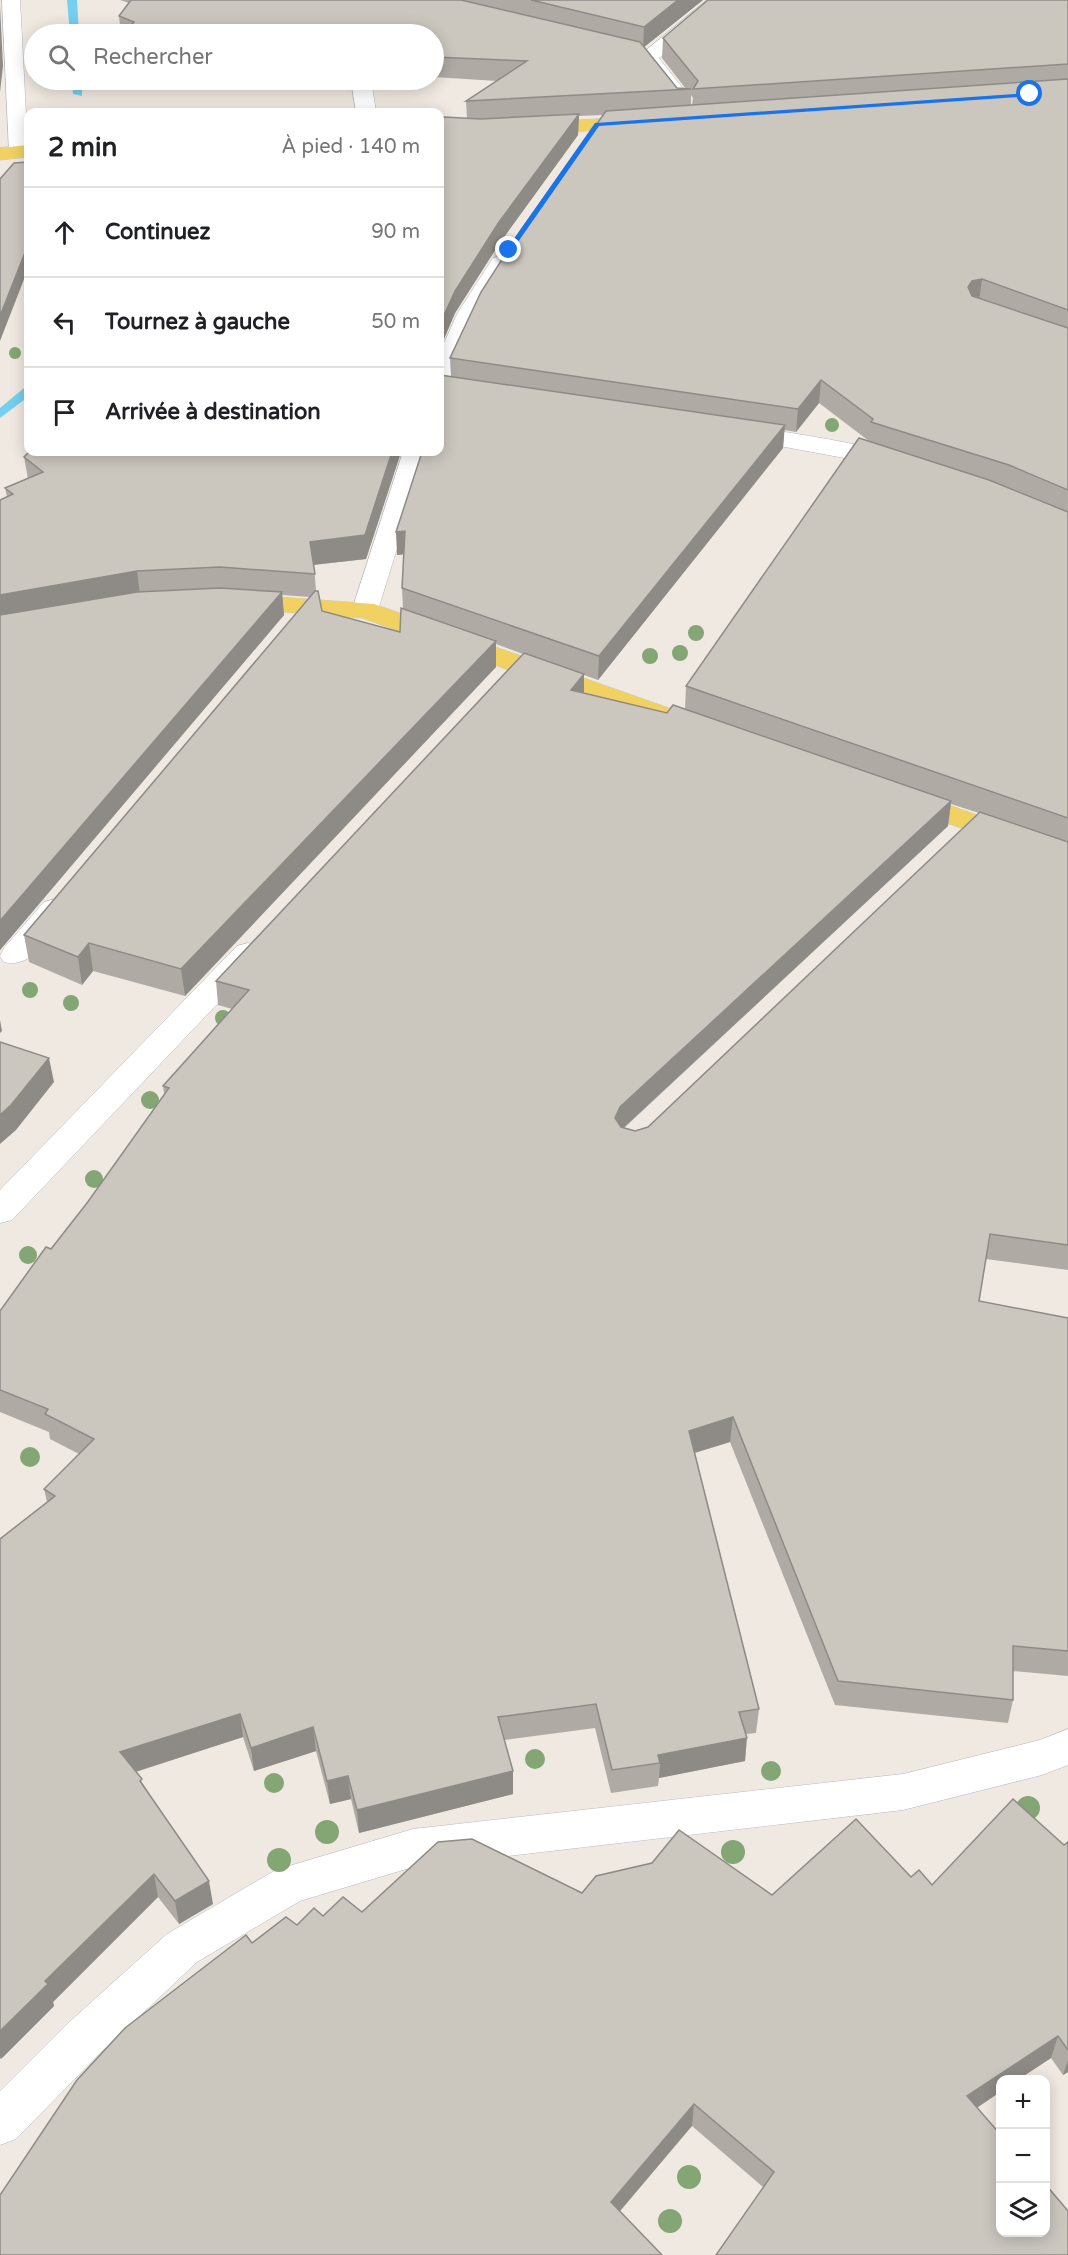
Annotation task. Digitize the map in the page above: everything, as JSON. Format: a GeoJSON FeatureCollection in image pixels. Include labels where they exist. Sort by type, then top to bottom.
{"type":"FeatureCollection","features":[{"type":"Feature","properties":{"kind":"main road"},"geometry":{"type":"LineString","coordinates":[[661,111],[515,123],[598,125],[661,111],[685,104]]}},
{"type":"Feature","properties":{"kind":"main road"},"geometry":{"type":"LineString","coordinates":[[211,602],[365,610],[695,726]]}},
{"type":"Feature","properties":{"kind":"main road"},"geometry":{"type":"LineString","coordinates":[[883,792],[1068,857]]}},
{"type":"Feature","properties":{"kind":"street"},"geometry":{"type":"LineString","coordinates":[[11,0],[16,152]]}},
{"type":"Feature","properties":{"kind":"street"},"geometry":{"type":"LineString","coordinates":[[648,57],[719,0]]}},
{"type":"Feature","properties":{"kind":"street"},"geometry":{"type":"LineString","coordinates":[[625,51],[648,57],[685,104]]}},
{"type":"Feature","properties":{"kind":"street"},"geometry":{"type":"LineString","coordinates":[[363,90],[365,108]]}},
{"type":"Feature","properties":{"kind":"street"},"geometry":{"type":"LineString","coordinates":[[585,143],[598,125]]}},
{"type":"Feature","properties":{"kind":"street"},"geometry":{"type":"LineString","coordinates":[[444,368],[468,314],[515,242]]}},
{"type":"Feature","properties":{"kind":"street"},"geometry":{"type":"LineString","coordinates":[[716,429],[870,455],[916,470]]}},
{"type":"Feature","properties":{"kind":"street"},"geometry":{"type":"LineString","coordinates":[[365,610],[414,456]]}},
{"type":"Feature","properties":{"kind":"street"},"geometry":{"type":"LineString","coordinates":[[285,634],[309,606]]}},
{"type":"Feature","properties":{"kind":"street"},"geometry":{"type":"LineString","coordinates":[[493,691],[517,665]]}},
{"type":"Feature","properties":{"kind":"street"},"geometry":{"type":"LineString","coordinates":[[946,847],[972,822]]}},
{"type":"Feature","properties":{"kind":"street"},"geometry":{"type":"LineString","coordinates":[[15,956],[69,891]]}},
{"type":"Feature","properties":{"kind":"street"},"geometry":{"type":"LineString","coordinates":[[0,1211],[268,931]]}},
{"type":"Feature","properties":{"kind":"street"},"geometry":{"type":"LineString","coordinates":[[0,2123],[82,2040],[182,1948],[289,1885],[412,1848],[903,1792],[1042,1757],[1068,1747]]}},
{"type":"Feature","properties":{"kind":"building"},"geometry":{"type":"Polygon","coordinates":[[[131,0],[461,0],[640,42],[677,88],[691,89],[466,101],[527,61],[444,57],[444,24],[132,24],[134,22],[119,16],[131,0]]]}},
{"type":"Feature","properties":{"kind":"building"},"geometry":{"type":"Polygon","coordinates":[[[531,0],[678,0],[644,27],[531,0]]]}},
{"type":"Feature","properties":{"kind":"building"},"geometry":{"type":"Polygon","coordinates":[[[708,0],[1068,0],[1068,64],[693,89],[698,81],[663,38],[708,0]]]}},
{"type":"Feature","properties":{"kind":"building"},"geometry":{"type":"Polygon","coordinates":[[[1068,79],[1068,310],[982,279],[972,281],[968,287],[972,296],[1068,328],[1068,490],[1009,465],[871,422],[873,419],[821,380],[798,409],[450,358],[481,292],[521,230],[606,111],[1068,79]]]}},
{"type":"Feature","properties":{"kind":"building"},"geometry":{"type":"Polygon","coordinates":[[[579,114],[499,222],[455,291],[444,315],[444,117],[481,119],[579,114]]]}},
{"type":"Feature","properties":{"kind":"building"},"geometry":{"type":"Polygon","coordinates":[[[24,162],[24,255],[0,316],[0,179],[14,163],[24,162]]]}},
{"type":"Feature","properties":{"kind":"building"},"geometry":{"type":"Polygon","coordinates":[[[444,376],[785,425],[599,656],[402,588],[405,531],[396,532],[421,456],[444,456],[444,376]]]}},
{"type":"Feature","properties":{"kind":"building"},"geometry":{"type":"Polygon","coordinates":[[[859,438],[989,480],[1068,512],[1068,818],[686,686],[859,438]]]}},
{"type":"Feature","properties":{"kind":"building"},"geometry":{"type":"Polygon","coordinates":[[[391,456],[365,535],[310,542],[315,574],[220,567],[137,571],[0,595],[0,500],[13,494],[5,488],[43,472],[24,457],[391,456]]]}},
{"type":"Feature","properties":{"kind":"building"},"geometry":{"type":"Polygon","coordinates":[[[220,588],[282,592],[0,921],[0,615],[137,592],[220,588]]]}},
{"type":"Feature","properties":{"kind":"building"},"geometry":{"type":"Polygon","coordinates":[[[315,591],[318,591],[322,611],[400,632],[401,608],[496,641],[181,969],[89,943],[78,957],[24,935],[315,591]]]}},
{"type":"Feature","properties":{"kind":"building"},"geometry":{"type":"Polygon","coordinates":[[[524,653],[584,674],[571,690],[667,713],[673,705],[951,801],[620,1107],[615,1118],[621,1127],[635,1131],[648,1127],[980,812],[1068,842],[1068,1245],[990,1234],[979,1301],[1068,1318],[1068,1651],[1013,1646],[1013,1700],[838,1681],[733,1417],[689,1431],[759,1709],[739,1712],[747,1738],[658,1755],[660,1763],[612,1770],[596,1704],[498,1717],[513,1771],[357,1810],[348,1776],[327,1781],[313,1727],[251,1748],[240,1714],[120,1752],[142,1779],[140,1781],[209,1881],[175,1901],[154,1874],[45,1981],[48,1984],[0,2031],[0,1539],[55,1496],[44,1489],[94,1439],[45,1414],[48,1409],[0,1390],[0,1311],[46,1247],[51,1249],[87,1203],[169,1088],[163,1086],[249,990],[216,981],[524,653]]]}},
{"type":"Feature","properties":{"kind":"building"},"geometry":{"type":"Polygon","coordinates":[[[0,1042],[49,1058],[11,1105],[0,1115],[0,1042]]]}},
{"type":"Feature","properties":{"kind":"building"},"geometry":{"type":"Polygon","coordinates":[[[1013,1799],[1064,1845],[1068,1842],[1068,2050],[1058,2036],[967,2096],[996,2129],[996,2237],[1050,2237],[1050,2190],[1068,2211],[1068,2255],[716,2255],[774,2172],[694,2104],[611,2202],[662,2255],[0,2255],[0,2195],[77,2080],[125,2028],[246,1935],[252,1943],[286,1917],[297,1925],[314,1908],[323,1916],[343,1897],[362,1912],[438,1842],[472,1839],[582,1893],[596,1876],[652,1863],[679,1830],[772,1895],[856,1819],[911,1877],[919,1870],[932,1885],[1013,1799]]]}},
{"type":"Feature","properties":{"kind":"waterway"},"geometry":{"type":"LineString","coordinates":[[72,0],[74,24]]}},
{"type":"Feature","properties":{"kind":"waterway"},"geometry":{"type":"LineString","coordinates":[[78,90],[78,94]]}},
{"type":"Feature","properties":{"kind":"waterway"},"geometry":{"type":"LineString","coordinates":[[0,414],[24,394]]}},
{"type":"Feature","properties":{"kind":"route"},"geometry":{"type":"LineString","coordinates":[[509,250],[598,125],[1030,94]]}}]}
